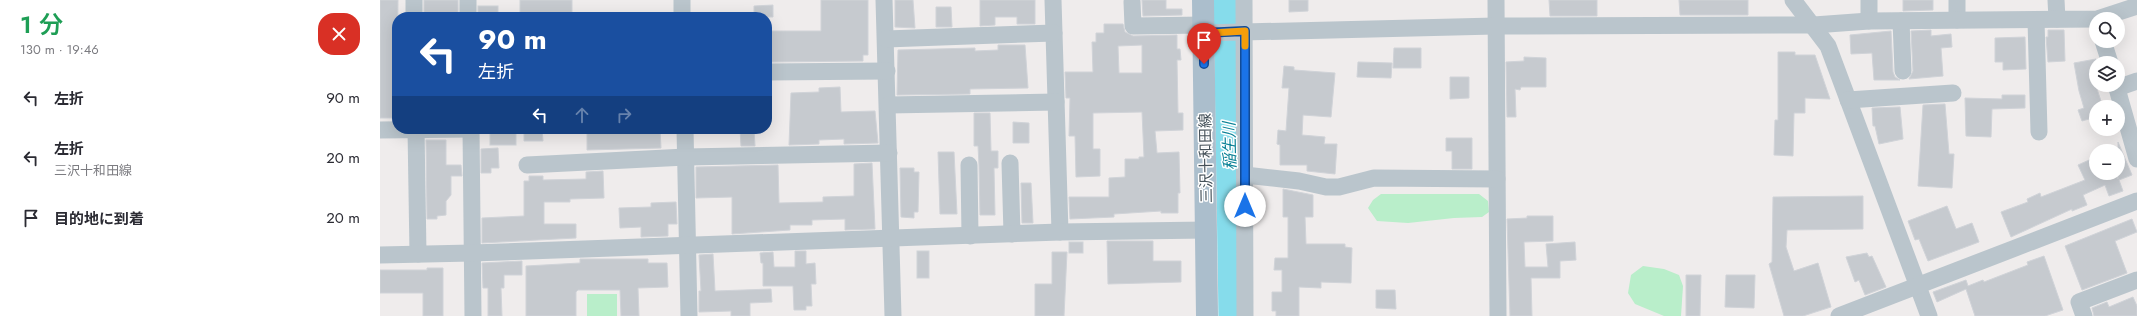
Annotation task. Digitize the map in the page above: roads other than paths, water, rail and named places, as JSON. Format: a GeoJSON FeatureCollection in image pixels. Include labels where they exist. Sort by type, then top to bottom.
{"type":"FeatureCollection","features":[{"type":"Feature","properties":{"kind":"main road","name":"三沢十和田線"},"geometry":{"type":"LineString","coordinates":[[1203,0],[1209,30],[1207,316]]}},
{"type":"Feature","properties":{"kind":"street"},"geometry":{"type":"LineString","coordinates":[[414,0],[414,12]]}},
{"type":"Feature","properties":{"kind":"street"},"geometry":{"type":"LineString","coordinates":[[468,0],[468,12]]}},
{"type":"Feature","properties":{"kind":"street"},"geometry":{"type":"LineString","coordinates":[[682,0],[682,12]]}},
{"type":"Feature","properties":{"kind":"street"},"geometry":{"type":"LineString","coordinates":[[884,0],[893,316]]}},
{"type":"Feature","properties":{"kind":"street"},"geometry":{"type":"LineString","coordinates":[[1053,0],[1060,232]]}},
{"type":"Feature","properties":{"kind":"street"},"geometry":{"type":"LineString","coordinates":[[1244,0],[1242,31],[1245,175],[1245,316]]}},
{"type":"Feature","properties":{"kind":"street"},"geometry":{"type":"LineString","coordinates":[[1496,0],[1498,316]]}},
{"type":"Feature","properties":{"kind":"street"},"geometry":{"type":"LineString","coordinates":[[1793,0],[1814,25],[1828,46],[1929,316]]}},
{"type":"Feature","properties":{"kind":"street"},"geometry":{"type":"LineString","coordinates":[[1869,0],[1869,21]]}},
{"type":"Feature","properties":{"kind":"street"},"geometry":{"type":"LineString","coordinates":[[1957,0],[1957,20]]}},
{"type":"Feature","properties":{"kind":"street"},"geometry":{"type":"LineString","coordinates":[[2056,0],[2057,19]]}},
{"type":"Feature","properties":{"kind":"street"},"geometry":{"type":"LineString","coordinates":[[1132,2],[1133,26],[1242,31],[1496,26],[1814,25],[1869,21],[2089,19]]}},
{"type":"Feature","properties":{"kind":"street"},"geometry":{"type":"LineString","coordinates":[[2119,12],[2137,6]]}},
{"type":"Feature","properties":{"kind":"street"},"geometry":{"type":"LineString","coordinates":[[2036,20],[2039,132]]}},
{"type":"Feature","properties":{"kind":"street"},"geometry":{"type":"LineString","coordinates":[[1901,21],[1903,71]]}},
{"type":"Feature","properties":{"kind":"street"},"geometry":{"type":"LineString","coordinates":[[886,39],[1054,34]]}},
{"type":"Feature","properties":{"kind":"street"},"geometry":{"type":"LineString","coordinates":[[772,72],[886,71]]}},
{"type":"Feature","properties":{"kind":"street"},"geometry":{"type":"LineString","coordinates":[[2125,84],[2137,81]]}},
{"type":"Feature","properties":{"kind":"street"},"geometry":{"type":"LineString","coordinates":[[2119,92],[2137,159]]}},
{"type":"Feature","properties":{"kind":"street"},"geometry":{"type":"LineString","coordinates":[[1848,100],[1953,93]]}},
{"type":"Feature","properties":{"kind":"street"},"geometry":{"type":"LineString","coordinates":[[888,105],[1056,102]]}},
{"type":"Feature","properties":{"kind":"street"},"geometry":{"type":"LineString","coordinates":[[380,130],[392,130]]}},
{"type":"Feature","properties":{"kind":"street"},"geometry":{"type":"LineString","coordinates":[[416,134],[418,254]]}},
{"type":"Feature","properties":{"kind":"street"},"geometry":{"type":"LineString","coordinates":[[471,134],[473,316]]}},
{"type":"Feature","properties":{"kind":"street"},"geometry":{"type":"LineString","coordinates":[[685,134],[689,316]]}},
{"type":"Feature","properties":{"kind":"street"},"geometry":{"type":"LineString","coordinates":[[527,165],[686,157],[889,153]]}},
{"type":"Feature","properties":{"kind":"street"},"geometry":{"type":"LineString","coordinates":[[1010,163],[1012,234]]}},
{"type":"Feature","properties":{"kind":"street"},"geometry":{"type":"LineString","coordinates":[[969,164],[970,236]]}},
{"type":"Feature","properties":{"kind":"street"},"geometry":{"type":"LineString","coordinates":[[1245,175],[1300,181],[1326,187],[1339,187],[1374,178],[1497,179]]}},
{"type":"Feature","properties":{"kind":"street"},"geometry":{"type":"LineString","coordinates":[[1839,316],[2137,201]]}},
{"type":"Feature","properties":{"kind":"street"},"geometry":{"type":"LineString","coordinates":[[380,255],[472,253],[688,244],[892,239],[1060,232],[1207,230]]}},
{"type":"Feature","properties":{"kind":"street"},"geometry":{"type":"LineString","coordinates":[[2084,316],[2079,302],[2137,280]]}},
{"type":"Feature","properties":{"kind":"waterway","name":"稲生川"},"geometry":{"type":"LineString","coordinates":[[1226,0],[1231,316]]}}]}
